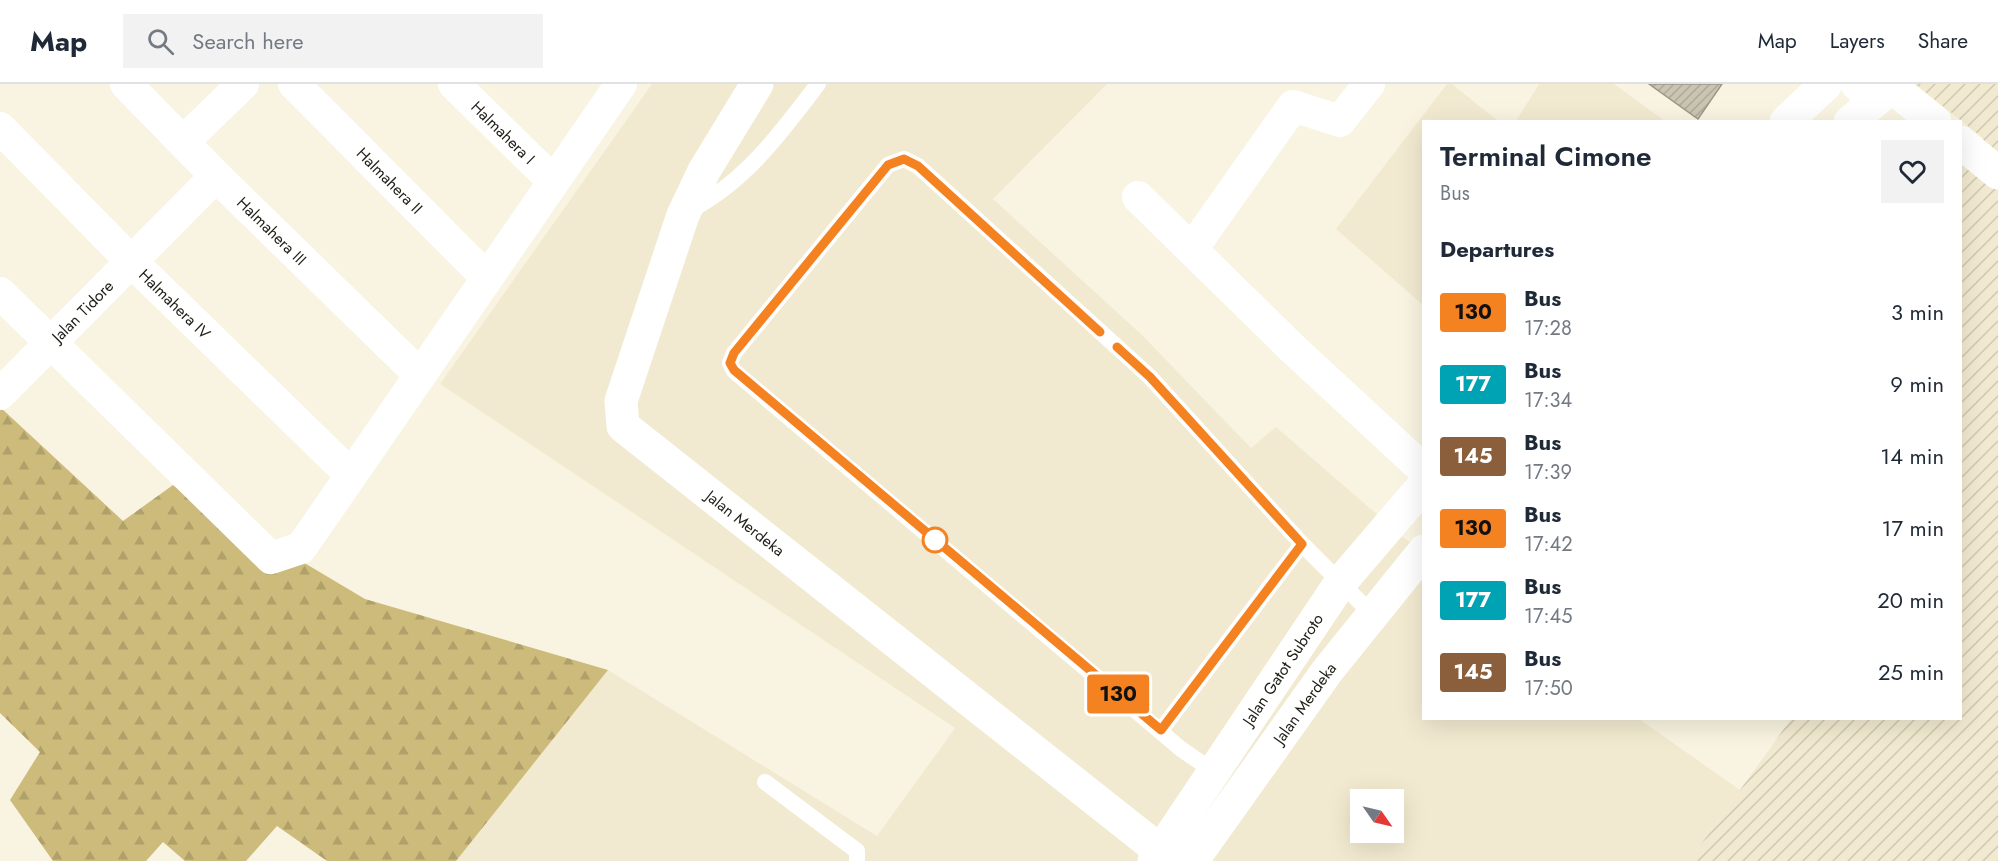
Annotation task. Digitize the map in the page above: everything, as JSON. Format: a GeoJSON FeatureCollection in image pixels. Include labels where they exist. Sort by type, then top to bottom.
{"type":"FeatureCollection","features":[{"type":"Feature","properties":{"kind":"main road","name":"Jalan Merdeka"},"geometry":{"type":"LineString","coordinates":[[757,84],[704,171],[682,215],[621,401],[623,426],[1162,858]]}},
{"type":"Feature","properties":{"kind":"main road"},"geometry":{"type":"LineString","coordinates":[[1788,120],[1826,84]]}},
{"type":"Feature","properties":{"kind":"main road"},"geometry":{"type":"LineString","coordinates":[[1852,120],[1881,88],[1932,120]]}},
{"type":"Feature","properties":{"kind":"main road"},"geometry":{"type":"LineString","coordinates":[[1962,144],[1998,172]]}},
{"type":"Feature","properties":{"kind":"main road","name":"Jalan Gatot Subroto"},"geometry":{"type":"LineString","coordinates":[[1162,858],[1213,771],[1341,582],[1422,487]]}},
{"type":"Feature","properties":{"kind":"main road","name":"Jalan Merdeka"},"geometry":{"type":"LineString","coordinates":[[1192,861],[1321,679],[1422,554]]}},
{"type":"Feature","properties":{"kind":"street","name":"Halmahera III"},"geometry":{"type":"LineString","coordinates":[[126,84],[216,176],[420,375]]}},
{"type":"Feature","properties":{"kind":"street"},"geometry":{"type":"LineString","coordinates":[[184,141],[243,84]]}},
{"type":"Feature","properties":{"kind":"street","name":"Halmahera II"},"geometry":{"type":"LineString","coordinates":[[294,84],[486,277]]}},
{"type":"Feature","properties":{"kind":"street","name":"Halmahera I"},"geometry":{"type":"LineString","coordinates":[[454,84],[552,181]]}},
{"type":"Feature","properties":{"kind":"street"},"geometry":{"type":"LineString","coordinates":[[0,293],[270,558],[301,548],[621,84]]}},
{"type":"Feature","properties":{"kind":"street"},"geometry":{"type":"LineString","coordinates":[[1192,249],[1293,106],[1340,121],[1369,84]]}},
{"type":"Feature","properties":{"kind":"street","name":"Halmahera IV"},"geometry":{"type":"LineString","coordinates":[[0,128],[131,261],[351,475]]}},
{"type":"Feature","properties":{"kind":"street","name":"Jalan Tidore"},"geometry":{"type":"LineString","coordinates":[[0,394],[216,176]]}},
{"type":"Feature","properties":{"kind":"street"},"geometry":{"type":"LineString","coordinates":[[1138,197],[1292,348],[1422,468]]}},
{"type":"Feature","properties":{"kind":"lane"},"geometry":{"type":"LineString","coordinates":[[682,215],[715,197],[768,150],[818,84]]}},
{"type":"Feature","properties":{"kind":"lane"},"geometry":{"type":"LineString","coordinates":[[1213,771],[1161,730],[734,370],[730,363],[734,353],[888,165],[904,159],[918,166],[1150,377],[1302,544],[1373,615]]}},
{"type":"Feature","properties":{"kind":"lane"},"geometry":{"type":"LineString","coordinates":[[1161,730],[1302,544]]}},
{"type":"Feature","properties":{"kind":"lane"},"geometry":{"type":"LineString","coordinates":[[765,782],[857,851],[857,861]]}},
{"type":"Feature","properties":{"kind":"shaded area"},"geometry":{"type":"Polygon","coordinates":[[[652,84],[1107,84],[993,199],[1142,335],[1251,448],[1276,427],[1422,553],[1422,720],[1640,720],[1740,790],[1689,861],[456,861],[608,670],[877,836],[955,728],[440,384],[652,84]]]}},
{"type":"Feature","properties":{"kind":"shaded area"},"geometry":{"type":"Polygon","coordinates":[[[1447,84],[1452,84],[1497,120],[1422,120],[1422,304],[1336,229],[1447,84]]]}},
{"type":"Feature","properties":{"kind":"shaded area"},"geometry":{"type":"Polygon","coordinates":[[[1539,84],[1614,84],[1664,120],[1517,120],[1539,84]]]}},
{"type":"Feature","properties":{"kind":"shaded area"},"geometry":{"type":"Polygon","coordinates":[[[1915,84],[1998,84],[1998,861],[1689,861],[1790,720],[1962,720],[1962,164],[1983,138],[1915,84]]]}},
{"type":"Feature","properties":{"kind":"green space"},"geometry":{"type":"Polygon","coordinates":[[[0,407],[123,521],[173,485],[365,599],[608,670],[456,861],[327,861],[277,826],[246,861],[185,861],[163,842],[146,861],[53,861],[10,800],[40,752],[0,713],[0,407]]]}},
{"type":"Feature","properties":{"kind":"building"},"geometry":{"type":"Polygon","coordinates":[[[1649,84],[1722,84],[1698,119],[1649,84]]]}},
{"type":"Feature","properties":{"kind":"bus line","name":"130"},"geometry":{"type":"LineString","coordinates":[[1100,332],[918,166],[904,159],[888,165],[734,353],[730,363],[734,370],[1161,730],[1302,544],[1150,377],[1117,347]]}}]}
